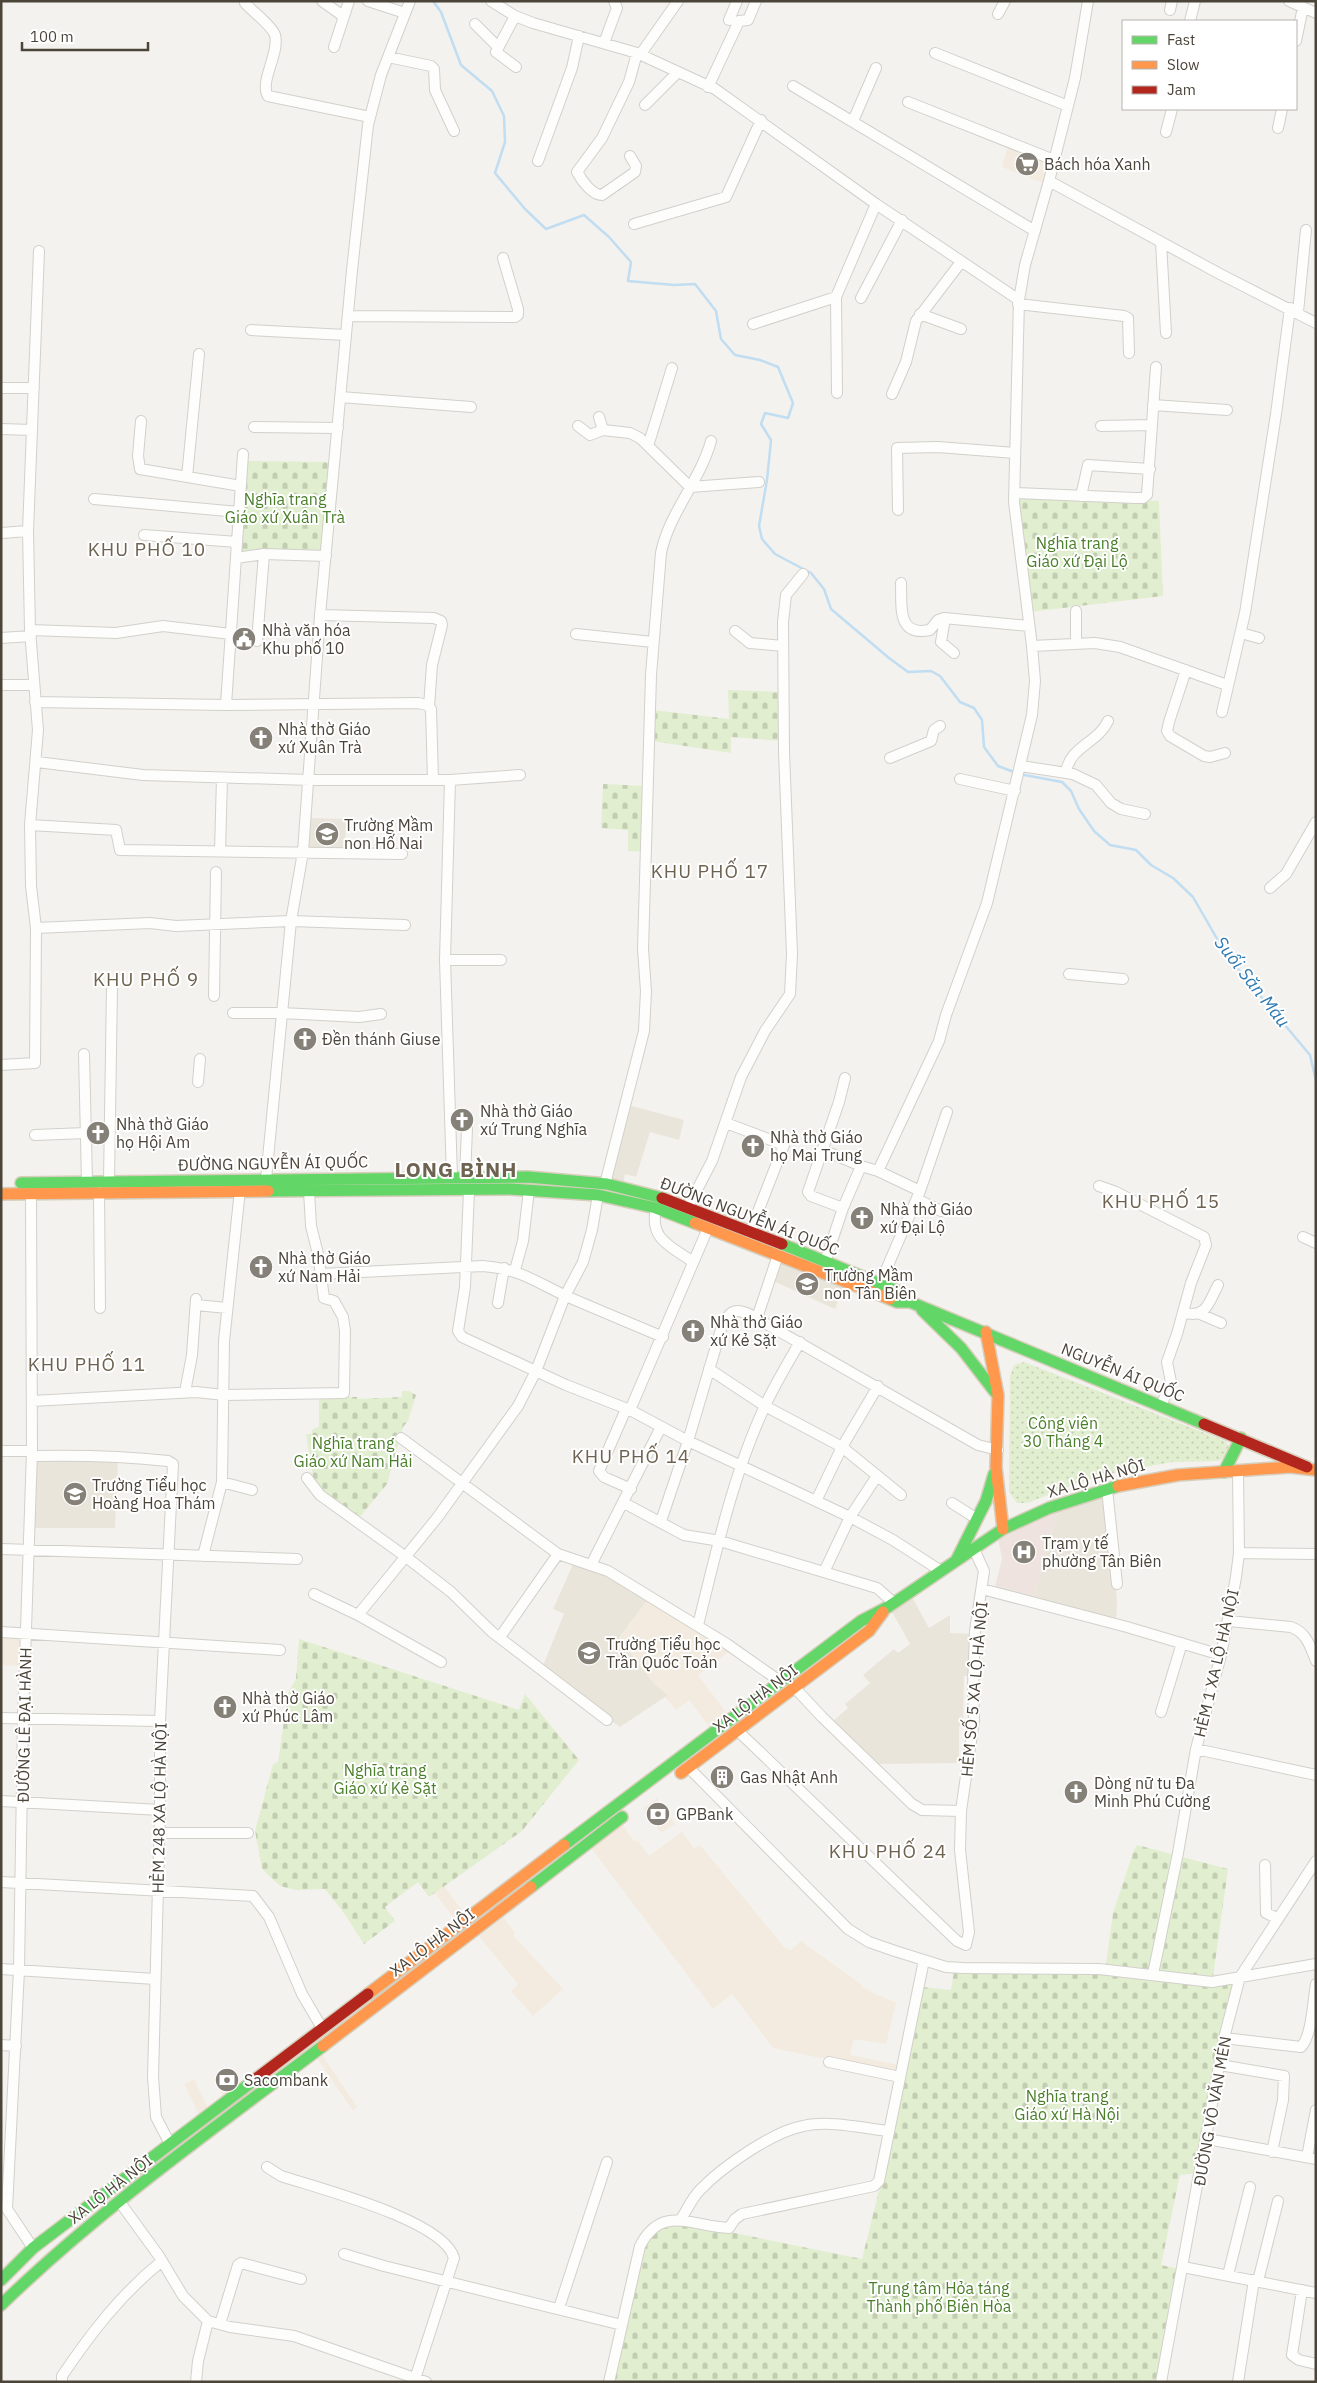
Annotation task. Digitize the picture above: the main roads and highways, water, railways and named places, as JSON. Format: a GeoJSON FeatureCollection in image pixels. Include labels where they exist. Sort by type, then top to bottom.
{"type":"FeatureCollection","features":[{"type":"Feature","properties":{"kind":"main road","name":"ĐƯỜNG NGUYỄN ÁI QUỐC"},"geometry":{"type":"LineString","coordinates":[[1,1183],[452,1176],[585,1181],[658,1196],[688,1206],[900,1292],[914,1304]]}},
{"type":"Feature","properties":{"kind":"main road"},"geometry":{"type":"LineString","coordinates":[[452,1176],[453,1190]]}},
{"type":"Feature","properties":{"kind":"main road","name":"ĐƯỜNG NGUYỄN ÁI QUỐC"},"geometry":{"type":"LineString","coordinates":[[1,1194],[240,1190],[529,1190],[598,1195],[656,1208],[897,1302],[914,1304],[1035,1353]]}},
{"type":"Feature","properties":{"kind":"main road"},"geometry":{"type":"LineString","coordinates":[[914,1304],[961,1348],[998,1395]]}},
{"type":"Feature","properties":{"kind":"main road"},"geometry":{"type":"LineString","coordinates":[[956,1561],[986,1501],[996,1467],[998,1450],[998,1395],[986,1332]]}},
{"type":"Feature","properties":{"kind":"main road","name":"NGUYỄN ÁI QUỐC"},"geometry":{"type":"LineString","coordinates":[[1035,1353],[1241,1438]]}},
{"type":"Feature","properties":{"kind":"main road"},"geometry":{"type":"LineString","coordinates":[[1224,1472],[1241,1438],[1316,1470]]}},
{"type":"Feature","properties":{"kind":"main road"},"geometry":{"type":"LineString","coordinates":[[996,1467],[1003,1529]]}},
{"type":"Feature","properties":{"kind":"main road","name":"XA LỘ HÀ NỘI"},"geometry":{"type":"LineString","coordinates":[[1,2280],[33,2248],[861,1621],[889,1606],[1003,1529],[1049,1508],[1107,1489],[1178,1475],[1290,1467],[1316,1470]]}},
{"type":"Feature","properties":{"kind":"main road","name":"XA LỘ HÀ NỘI"},"geometry":{"type":"LineString","coordinates":[[674,1779],[870,1631],[889,1606]]}},
{"type":"Feature","properties":{"kind":"main road","name":"XA LỘ HÀ NỘI"},"geometry":{"type":"LineString","coordinates":[[1,2305],[44,2263],[119,2201],[630,1812]]}},
{"type":"Feature","properties":{"kind":"main road"},"geometry":{"type":"LineString","coordinates":[[574,1839],[582,1848]]}},
{"type":"Feature","properties":{"kind":"main road"},"geometry":{"type":"LineString","coordinates":[[346,2010],[354,2021]]}},
{"type":"Feature","properties":{"kind":"main road"},"geometry":{"type":"LineString","coordinates":[[322,2028],[329,2040]]}},
{"type":"Feature","properties":{"kind":"waterway","name":"Suối Săn Máu"},"geometry":{"type":"LineString","coordinates":[[433,1],[441,12],[461,65],[492,91],[504,116],[505,142],[495,173],[525,209],[546,229],[584,215],[609,237],[631,262],[628,281],[674,285],[695,284],[716,311],[721,339],[735,355],[760,360],[778,367],[793,403],[788,418],[765,413],[761,424],[771,440],[767,480],[759,526],[762,539],[775,554],[811,573],[824,589],[831,609],[889,658],[908,672],[931,671],[940,676],[960,702],[974,708],[982,720],[984,747],[998,766],[1014,772]]}},
{"type":"Feature","properties":{"kind":"waterway","name":"Suối Săn Máu"},"geometry":{"type":"LineString","coordinates":[[1019,774],[1062,782],[1071,791],[1079,809],[1094,831],[1110,845],[1136,850],[1151,865],[1173,878],[1193,897],[1227,956],[1310,1055],[1316,1081]]}},
{"type":"Feature","properties":{"kind":"place","name":"Bách hóa Xanh"},"geometry":{"type":"Point","coordinates":[1027,164]}},
{"type":"Feature","properties":{"kind":"place","name":"Nhà văn hóa Khu phố 10"},"geometry":{"type":"Point","coordinates":[244,639]}},
{"type":"Feature","properties":{"kind":"place","name":"Nhà thờ Giáo xứ Xuân Trà"},"geometry":{"type":"Point","coordinates":[261,738]}},
{"type":"Feature","properties":{"kind":"place","name":"Trường Mầm non Hố Nai"},"geometry":{"type":"Point","coordinates":[327,834]}},
{"type":"Feature","properties":{"kind":"place","name":"Đền thánh Giuse"},"geometry":{"type":"Point","coordinates":[305,1039]}},
{"type":"Feature","properties":{"kind":"place","name":"Nhà thờ Giáo xứ Trung Nghĩa"},"geometry":{"type":"Point","coordinates":[462,1120]}},
{"type":"Feature","properties":{"kind":"place","name":"Nhà thờ Giáo họ Hội Am"},"geometry":{"type":"Point","coordinates":[98,1133]}},
{"type":"Feature","properties":{"kind":"place","name":"Nhà thờ Giáo họ Mai Trung"},"geometry":{"type":"Point","coordinates":[753,1146]}},
{"type":"Feature","properties":{"kind":"place","name":"Nhà thờ Giáo xứ Đại Lộ"},"geometry":{"type":"Point","coordinates":[862,1218]}},
{"type":"Feature","properties":{"kind":"place","name":"Nhà thờ Giáo xứ Nam Hải"},"geometry":{"type":"Point","coordinates":[261,1267]}},
{"type":"Feature","properties":{"kind":"place","name":"Trường Mầm non Tân Biên"},"geometry":{"type":"Point","coordinates":[807,1284]}},
{"type":"Feature","properties":{"kind":"place","name":"Nhà thờ Giáo xứ Kẻ Sặt"},"geometry":{"type":"Point","coordinates":[693,1331]}},
{"type":"Feature","properties":{"kind":"place","name":"Trường Tiểu học Hoàng Hoa Thám"},"geometry":{"type":"Point","coordinates":[75,1494]}},
{"type":"Feature","properties":{"kind":"place","name":"Trạm y tế phường Tân Biên"},"geometry":{"type":"Point","coordinates":[1024,1552]}},
{"type":"Feature","properties":{"kind":"place","name":"Trường Tiểu học Trần Quốc Toản"},"geometry":{"type":"Point","coordinates":[589,1653]}},
{"type":"Feature","properties":{"kind":"place","name":"Nhà thờ Giáo xứ Phúc Lâm"},"geometry":{"type":"Point","coordinates":[225,1707]}},
{"type":"Feature","properties":{"kind":"place","name":"Gas Nhật Anh"},"geometry":{"type":"Point","coordinates":[722,1777]}},
{"type":"Feature","properties":{"kind":"place","name":"Dòng nữ tu Đa Minh Phú Cường"},"geometry":{"type":"Point","coordinates":[1076,1792]}},
{"type":"Feature","properties":{"kind":"place","name":"GPBank"},"geometry":{"type":"Point","coordinates":[658,1814]}},
{"type":"Feature","properties":{"kind":"place","name":"Sacombank"},"geometry":{"type":"Point","coordinates":[227,2080]}},
{"type":"Feature","properties":{"kind":"district","name":"KHU PHỐ 10"},"geometry":{"type":"Point","coordinates":[147,549]}},
{"type":"Feature","properties":{"kind":"district","name":"KHU PHỐ 17"},"geometry":{"type":"Point","coordinates":[710,871]}},
{"type":"Feature","properties":{"kind":"district","name":"KHU PHỐ 9"},"geometry":{"type":"Point","coordinates":[146,979]}},
{"type":"Feature","properties":{"kind":"district","name":"LONG BÌNH"},"geometry":{"type":"Point","coordinates":[456,1170]}},
{"type":"Feature","properties":{"kind":"district","name":"KHU PHỐ 15"},"geometry":{"type":"Point","coordinates":[1161,1201]}},
{"type":"Feature","properties":{"kind":"district","name":"KHU PHỐ 11"},"geometry":{"type":"Point","coordinates":[87,1364]}},
{"type":"Feature","properties":{"kind":"district","name":"KHU PHỐ 14"},"geometry":{"type":"Point","coordinates":[631,1456]}},
{"type":"Feature","properties":{"kind":"district","name":"KHU PHỐ 24"},"geometry":{"type":"Point","coordinates":[888,1851]}},
{"type":"Feature","properties":{"kind":"park label","name":"Nghĩa trang Giáo xứ Xuân Trà"},"geometry":{"type":"Point","coordinates":[285,508]}},
{"type":"Feature","properties":{"kind":"park label","name":"Nghĩa trang Giáo xứ Đại Lộ"},"geometry":{"type":"Point","coordinates":[1077,552]}},
{"type":"Feature","properties":{"kind":"park label","name":"Công viên 30 Tháng 4"},"geometry":{"type":"Point","coordinates":[1063,1432]}},
{"type":"Feature","properties":{"kind":"park label","name":"Nghĩa trang Giáo xứ Nam Hải"},"geometry":{"type":"Point","coordinates":[353,1452]}},
{"type":"Feature","properties":{"kind":"park label","name":"Nghĩa trang Giáo xứ Kẻ Sặt"},"geometry":{"type":"Point","coordinates":[385,1779]}},
{"type":"Feature","properties":{"kind":"park label","name":"Nghĩa trang Giáo xứ Hà Nội"},"geometry":{"type":"Point","coordinates":[1067,2105]}},
{"type":"Feature","properties":{"kind":"park label","name":"Trung tâm Hỏa táng Thành phố Biên Hòa"},"geometry":{"type":"Point","coordinates":[939,2297]}}]}
